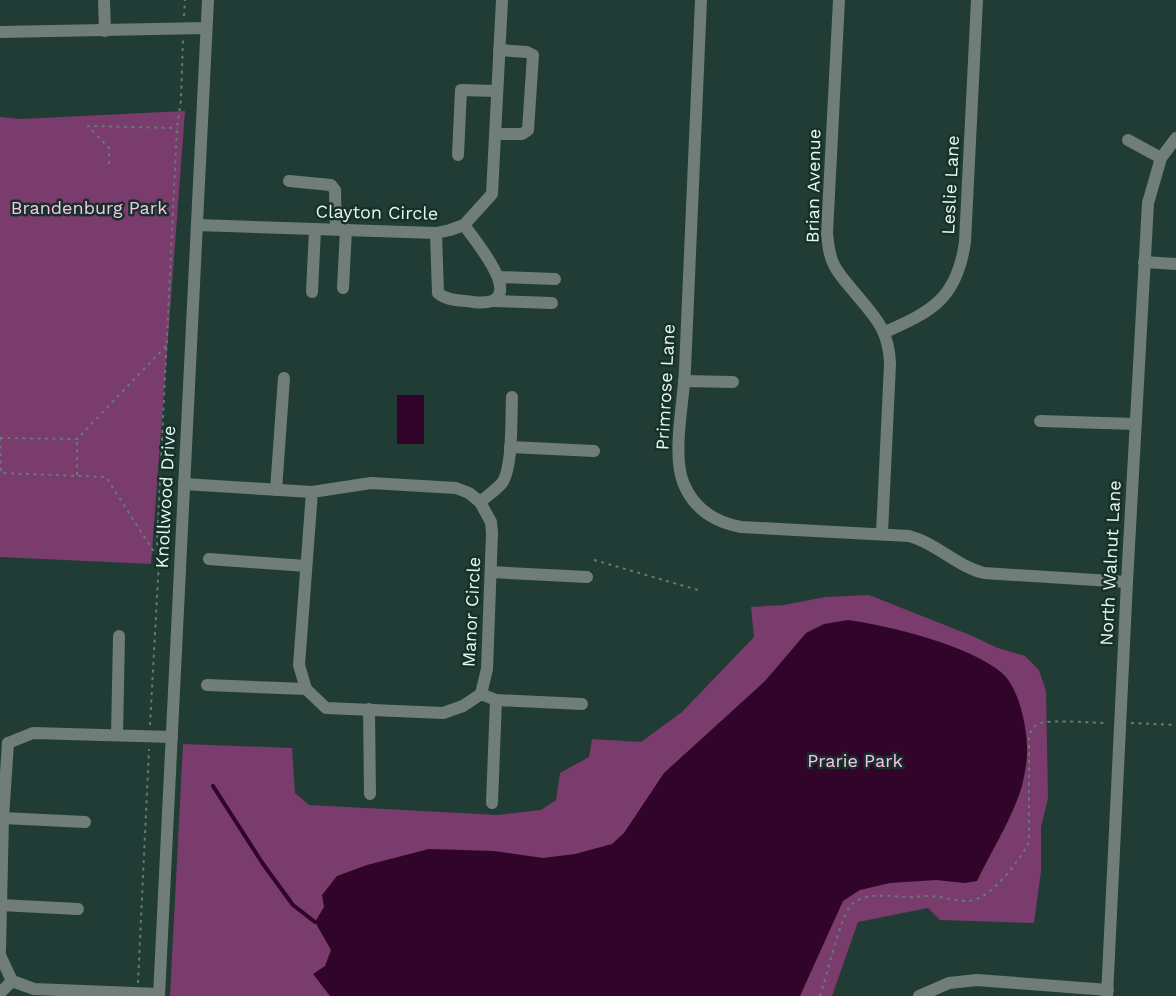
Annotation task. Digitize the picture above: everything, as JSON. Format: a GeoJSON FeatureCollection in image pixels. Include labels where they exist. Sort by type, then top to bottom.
{"type":"FeatureCollection","features":[{"type":"Feature","properties":{"kind":"street"},"geometry":{"type":"LineString","coordinates":[[104,0],[105,31]]}},
{"type":"Feature","properties":{"kind":"street","name":"Knollwood Drive"},"geometry":{"type":"LineString","coordinates":[[159,995],[208,0]]}},
{"type":"Feature","properties":{"kind":"street","name":"Clayton Circle"},"geometry":{"type":"LineString","coordinates":[[197,225],[436,232],[450,231],[464,225],[492,194],[502,0]]}},
{"type":"Feature","properties":{"kind":"street","name":"Primrose Lane"},"geometry":{"type":"LineString","coordinates":[[701,0],[684,381],[678,454],[680,471],[688,494],[700,508],[721,522],[741,527],[882,533],[915,538],[955,562],[984,573],[1127,582]]}},
{"type":"Feature","properties":{"kind":"street","name":"Brian Avenue"},"geometry":{"type":"LineString","coordinates":[[839,0],[827,233],[828,245],[838,273],[885,332],[890,364],[882,533]]}},
{"type":"Feature","properties":{"kind":"street","name":"Leslie Lane"},"geometry":{"type":"LineString","coordinates":[[885,332],[918,318],[935,306],[947,294],[961,266],[965,242],[977,0]]}},
{"type":"Feature","properties":{"kind":"street"},"geometry":{"type":"LineString","coordinates":[[0,32],[206,28]]}},
{"type":"Feature","properties":{"kind":"street"},"geometry":{"type":"LineString","coordinates":[[496,134],[522,134],[528,130],[534,55],[527,52],[499,50]]}},
{"type":"Feature","properties":{"kind":"street"},"geometry":{"type":"LineString","coordinates":[[458,155],[461,90],[497,91]]}},
{"type":"Feature","properties":{"kind":"street","name":"North Walnut Lane"},"geometry":{"type":"LineString","coordinates":[[1107,993],[1148,203],[1161,158],[1176,138]]}},
{"type":"Feature","properties":{"kind":"street"},"geometry":{"type":"LineString","coordinates":[[1128,140],[1161,158]]}},
{"type":"Feature","properties":{"kind":"street"},"geometry":{"type":"LineString","coordinates":[[289,181],[330,185],[335,190],[341,229],[343,288]]}},
{"type":"Feature","properties":{"kind":"street"},"geometry":{"type":"LineString","coordinates":[[464,225],[496,270],[500,285],[498,297],[494,302]]}},
{"type":"Feature","properties":{"kind":"street"},"geometry":{"type":"LineString","coordinates":[[312,292],[315,229]]}},
{"type":"Feature","properties":{"kind":"street"},"geometry":{"type":"LineString","coordinates":[[436,232],[438,293],[443,298],[482,303],[552,303]]}},
{"type":"Feature","properties":{"kind":"street"},"geometry":{"type":"LineString","coordinates":[[1144,262],[1176,264]]}},
{"type":"Feature","properties":{"kind":"street"},"geometry":{"type":"LineString","coordinates":[[498,277],[555,279]]}},
{"type":"Feature","properties":{"kind":"street"},"geometry":{"type":"LineString","coordinates":[[276,490],[284,378]]}},
{"type":"Feature","properties":{"kind":"street"},"geometry":{"type":"LineString","coordinates":[[684,381],[733,382]]}},
{"type":"Feature","properties":{"kind":"street"},"geometry":{"type":"LineString","coordinates":[[184,484],[312,492],[371,483],[443,487],[462,490],[480,502],[502,482],[506,474],[510,447],[512,397]]}},
{"type":"Feature","properties":{"kind":"street"},"geometry":{"type":"LineString","coordinates":[[1040,421],[1135,424]]}},
{"type":"Feature","properties":{"kind":"street"},"geometry":{"type":"LineString","coordinates":[[510,447],[594,451]]}},
{"type":"Feature","properties":{"kind":"street"},"geometry":{"type":"LineString","coordinates":[[207,685],[306,689],[299,665],[312,492]]}},
{"type":"Feature","properties":{"kind":"street","name":"Manor Circle"},"geometry":{"type":"LineString","coordinates":[[306,689],[326,708],[443,713],[481,694],[487,669],[491,522],[480,502]]}},
{"type":"Feature","properties":{"kind":"street"},"geometry":{"type":"LineString","coordinates":[[209,559],[306,566]]}},
{"type":"Feature","properties":{"kind":"street"},"geometry":{"type":"LineString","coordinates":[[491,572],[587,577]]}},
{"type":"Feature","properties":{"kind":"street"},"geometry":{"type":"LineString","coordinates":[[117,735],[119,636]]}},
{"type":"Feature","properties":{"kind":"street"},"geometry":{"type":"LineString","coordinates":[[481,694],[496,700],[582,704]]}},
{"type":"Feature","properties":{"kind":"street"},"geometry":{"type":"LineString","coordinates":[[492,803],[496,700]]}},
{"type":"Feature","properties":{"kind":"street"},"geometry":{"type":"LineString","coordinates":[[369,709],[370,794]]}},
{"type":"Feature","properties":{"kind":"street"},"geometry":{"type":"LineString","coordinates":[[0,950],[4,740],[33,733],[172,737]]}},
{"type":"Feature","properties":{"kind":"street"},"geometry":{"type":"LineString","coordinates":[[3,818],[85,822]]}},
{"type":"Feature","properties":{"kind":"street"},"geometry":{"type":"LineString","coordinates":[[0,905],[78,909]]}},
{"type":"Feature","properties":{"kind":"street"},"geometry":{"type":"LineString","coordinates":[[0,955],[12,981],[34,989],[159,995]]}},
{"type":"Feature","properties":{"kind":"street"},"geometry":{"type":"LineString","coordinates":[[919,996],[949,983],[977,980],[1107,993]]}},
{"type":"Feature","properties":{"kind":"street"},"geometry":{"type":"LineString","coordinates":[[0,993],[12,981]]}},
{"type":"Feature","properties":{"kind":"path"},"geometry":{"type":"LineString","coordinates":[[138,983],[159,561],[157,543],[166,346],[186,0]]}},
{"type":"Feature","properties":{"kind":"path"},"geometry":{"type":"LineString","coordinates":[[109,164],[109,148],[88,126],[177,128]]}},
{"type":"Feature","properties":{"kind":"path"},"geometry":{"type":"LineString","coordinates":[[77,476],[77,439],[166,346]]}},
{"type":"Feature","properties":{"kind":"path"},"geometry":{"type":"LineString","coordinates":[[77,439],[0,438],[1,473],[106,477],[159,561]]}},
{"type":"Feature","properties":{"kind":"path"},"geometry":{"type":"LineString","coordinates":[[594,560],[698,590]]}},
{"type":"Feature","properties":{"kind":"path"},"geometry":{"type":"LineString","coordinates":[[820,996],[838,935],[851,904],[862,899],[887,894],[905,898],[928,896],[968,901],[978,899],[989,892],[1024,851],[1029,842],[1029,735],[1031,729],[1039,723],[1049,722],[1176,725]]}},
{"type":"Feature","properties":{"kind":"green space","name":"Brandenburg Park"},"geometry":{"type":"Polygon","coordinates":[[[185,111],[151,564],[0,557],[0,117],[21,119],[185,111]]]}},
{"type":"Feature","properties":{"kind":"green space","name":"Prarie Park"},"geometry":{"type":"Polygon","coordinates":[[[869,595],[998,648],[1025,656],[1039,670],[1046,691],[1048,798],[1041,827],[1041,871],[1034,923],[940,920],[928,908],[858,922],[832,996],[170,996],[183,744],[292,748],[295,793],[309,805],[498,815],[541,810],[556,800],[560,773],[589,757],[592,739],[641,742],[682,712],[754,637],[751,607],[784,605],[825,597],[869,595]]]}},
{"type":"Feature","properties":{"kind":"shaded area"},"geometry":{"type":"Polygon","coordinates":[[[397,395],[424,395],[424,444],[397,444],[397,395]]]}},
{"type":"Feature","properties":{"kind":"shaded area","name":"Prarie Park"},"geometry":{"type":"Polygon","coordinates":[[[848,620],[928,638],[970,654],[1002,673],[1014,689],[1022,711],[1026,734],[1027,754],[1022,786],[1013,810],[977,881],[965,883],[936,880],[890,883],[860,890],[843,901],[800,996],[330,996],[313,974],[325,966],[331,950],[315,922],[324,907],[322,895],[337,876],[367,865],[429,849],[494,851],[543,858],[575,854],[612,844],[624,833],[664,773],[765,681],[806,633],[824,624],[848,620]]]}},
{"type":"Feature","properties":{"kind":"waterway"},"geometry":{"type":"LineString","coordinates":[[213,786],[263,864],[293,905],[315,922]]}}]}
